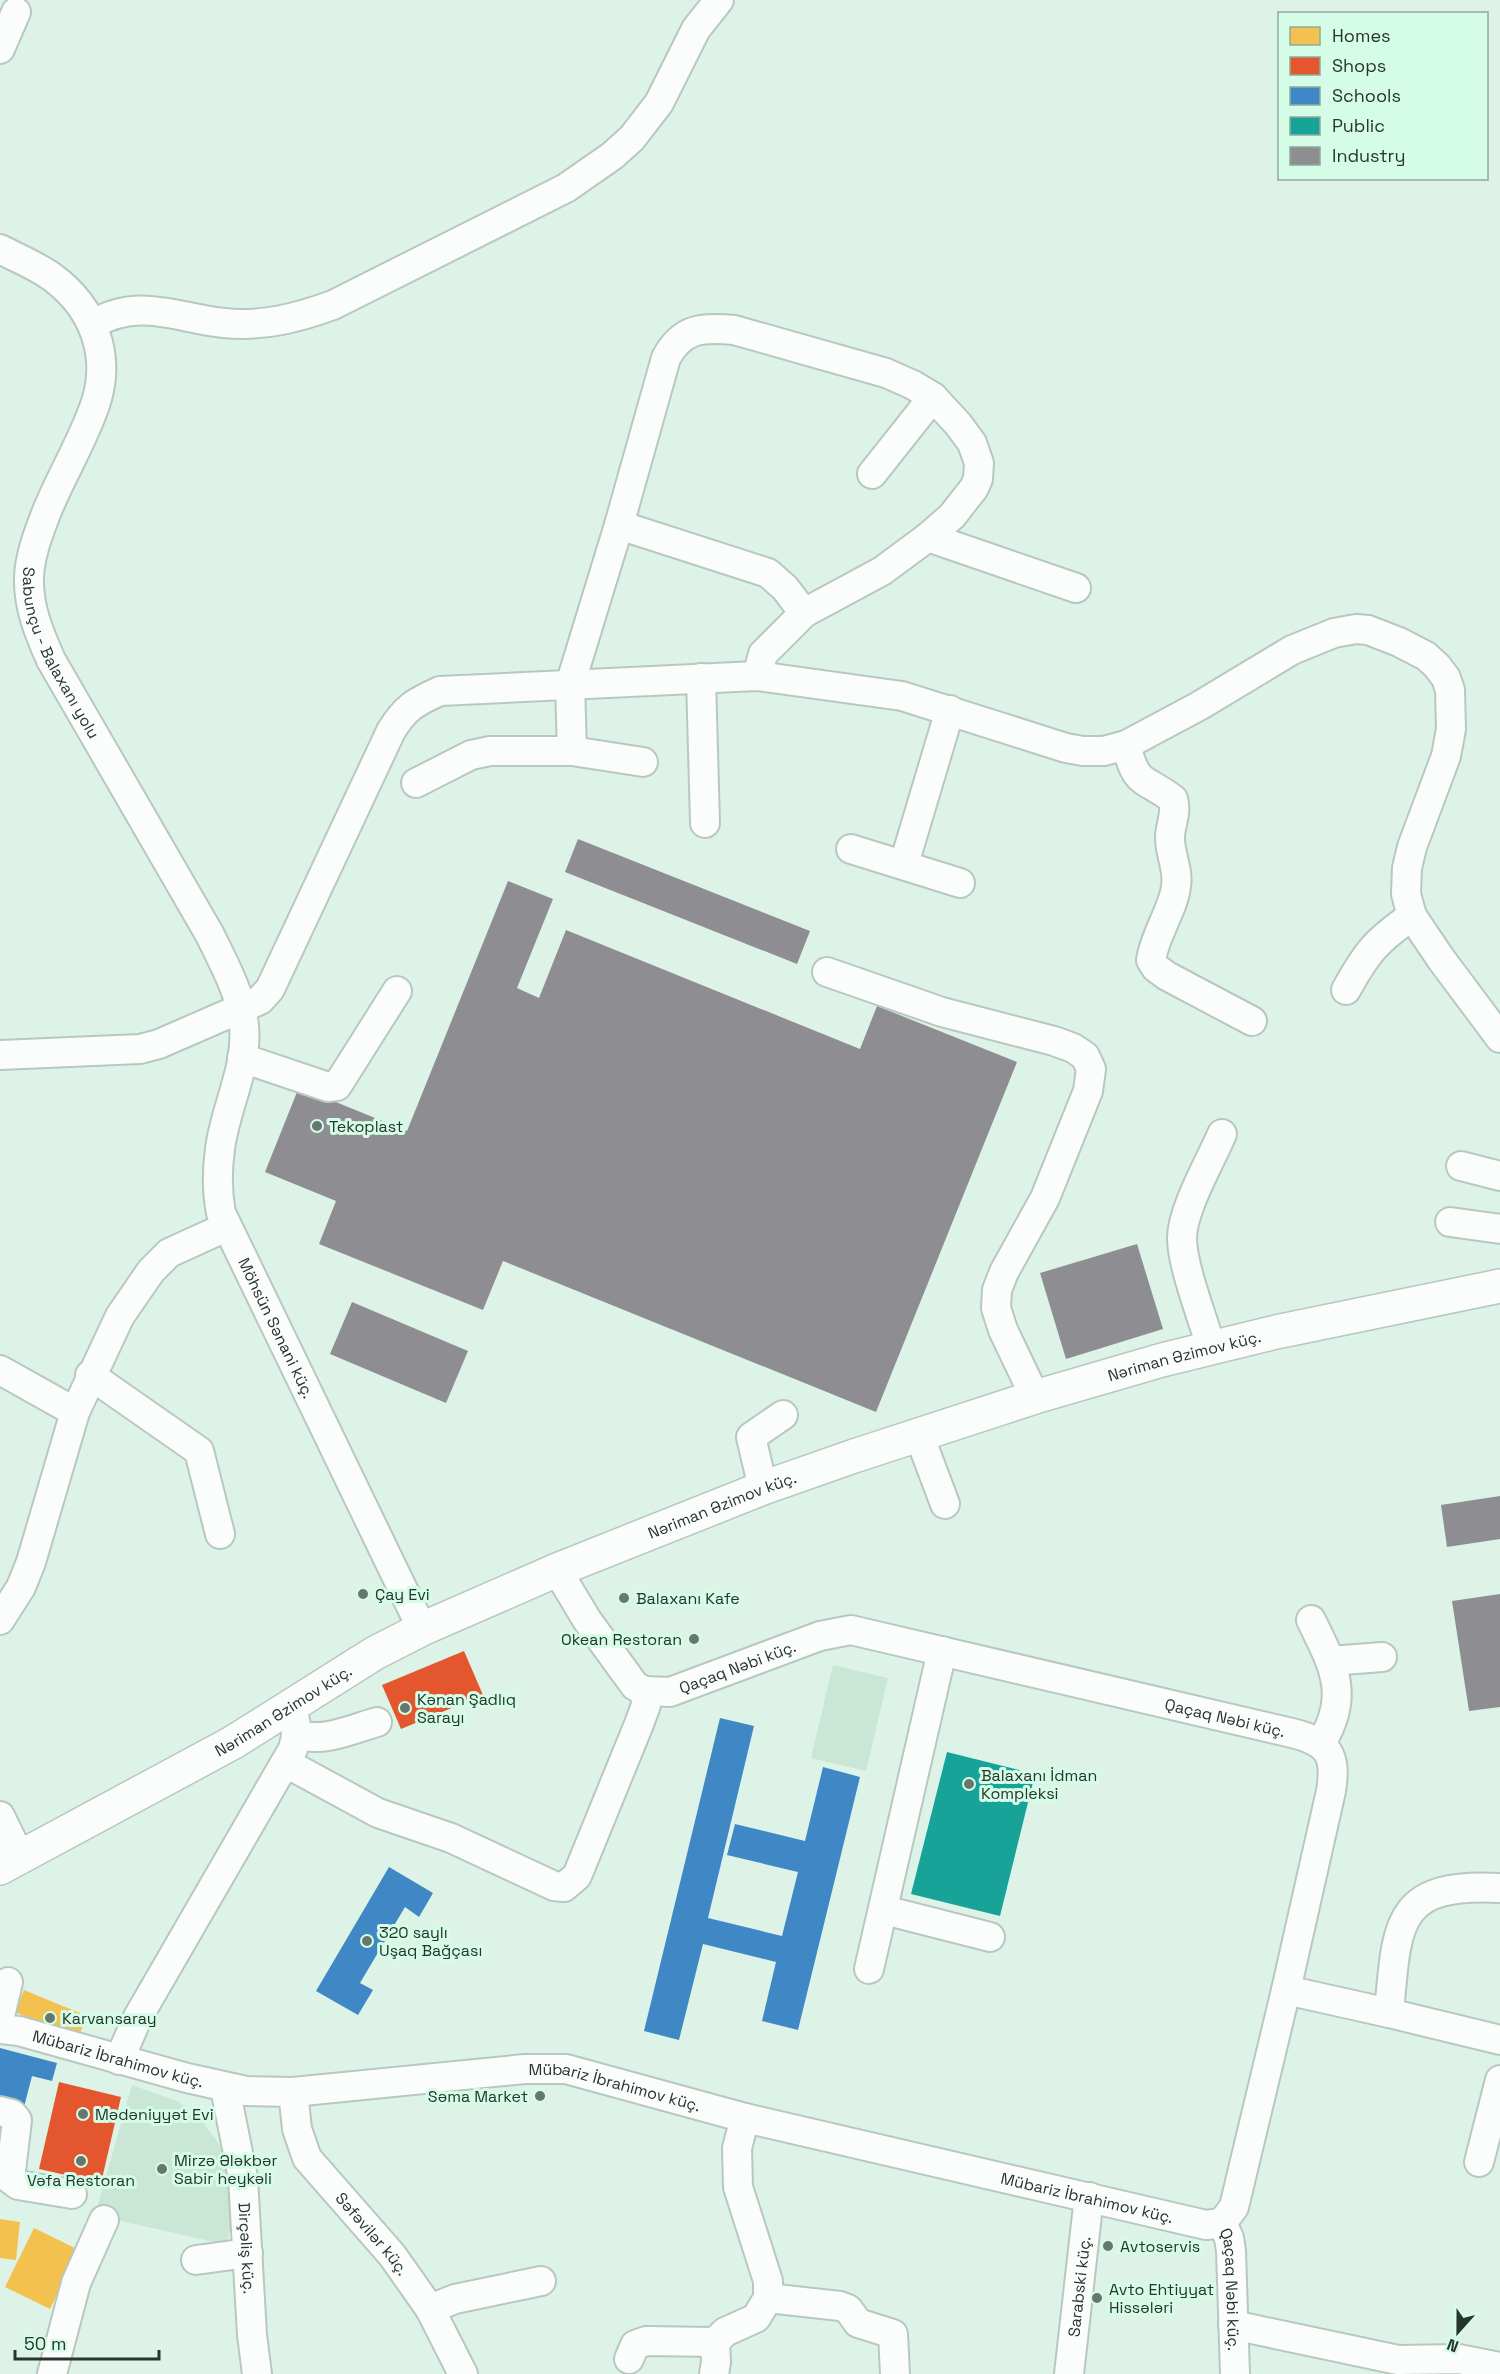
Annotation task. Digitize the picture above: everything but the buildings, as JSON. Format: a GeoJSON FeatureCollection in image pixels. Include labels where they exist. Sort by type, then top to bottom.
{"type":"FeatureCollection","features":[{"type":"Feature","properties":{"kind":"main road","name":"Nəriman Əzimov küç."},"geometry":{"type":"LineString","coordinates":[[10,1862],[232,1743],[294,1721],[375,1653],[422,1629],[557,1570],[763,1488],[1035,1397],[1211,1347],[1500,1286]]}},
{"type":"Feature","properties":{"kind":"street"},"geometry":{"type":"LineString","coordinates":[[93,324],[108,315],[133,310],[153,310],[224,323],[268,324],[304,316],[333,305],[545,199],[584,176],[632,138],[658,103],[696,29],[719,0]]}},
{"type":"Feature","properties":{"kind":"street"},"geometry":{"type":"LineString","coordinates":[[0,50],[16,12]]}},
{"type":"Feature","properties":{"kind":"street","name":"Sabunçu - Balaxanı yolu"},"geometry":{"type":"LineString","coordinates":[[0,249],[52,277],[75,299],[93,324],[99,345],[101,381],[95,403],[39,532],[32,554],[29,576],[30,600],[38,630],[51,660],[210,935],[232,983],[240,1008]]}},
{"type":"Feature","properties":{"kind":"street"},"geometry":{"type":"LineString","coordinates":[[572,751],[570,685],[619,525],[666,358],[673,345],[686,334],[708,328],[734,330],[886,373],[914,385],[933,397],[958,424],[972,443],[979,463],[978,479],[974,488],[952,516],[882,571],[804,613],[763,654],[757,676]]}},
{"type":"Feature","properties":{"kind":"street"},"geometry":{"type":"LineString","coordinates":[[872,474],[933,397]]}},
{"type":"Feature","properties":{"kind":"street"},"geometry":{"type":"LineString","coordinates":[[619,525],[768,573],[785,588],[804,613]]}},
{"type":"Feature","properties":{"kind":"street"},"geometry":{"type":"LineString","coordinates":[[928,537],[1076,588]]}},
{"type":"Feature","properties":{"kind":"street"},"geometry":{"type":"LineString","coordinates":[[0,1055],[140,1049],[159,1044],[260,1000],[270,989],[335,845],[391,731],[402,713],[417,701],[440,691],[757,676],[902,696],[1075,749],[1104,751],[1126,745],[1199,706],[1292,650],[1334,633],[1356,629],[1368,630],[1426,656],[1446,678],[1450,690],[1451,729],[1446,756],[1412,847],[1407,868],[1406,894],[1412,916],[1500,1038]]}},
{"type":"Feature","properties":{"kind":"street"},"geometry":{"type":"LineString","coordinates":[[701,678],[705,823]]}},
{"type":"Feature","properties":{"kind":"street"},"geometry":{"type":"LineString","coordinates":[[904,864],[950,710]]}},
{"type":"Feature","properties":{"kind":"street"},"geometry":{"type":"LineString","coordinates":[[1126,745],[1132,769],[1140,780],[1173,799],[1176,809],[1170,836],[1177,875],[1176,888],[1154,945],[1151,960],[1156,968],[1167,976],[1252,1021]]}},
{"type":"Feature","properties":{"kind":"street"},"geometry":{"type":"LineString","coordinates":[[416,783],[471,755],[510,750],[572,751],[644,762]]}},
{"type":"Feature","properties":{"kind":"street"},"geometry":{"type":"LineString","coordinates":[[851,849],[960,883]]}},
{"type":"Feature","properties":{"kind":"street"},"geometry":{"type":"LineString","coordinates":[[1346,990],[1364,957],[1383,936],[1412,916]]}},
{"type":"Feature","properties":{"kind":"street"},"geometry":{"type":"LineString","coordinates":[[827,972],[942,1012],[1054,1041],[1073,1048],[1085,1056],[1091,1069],[1088,1092],[1045,1198],[1004,1272],[997,1290],[996,1308],[1003,1330],[1035,1397]]}},
{"type":"Feature","properties":{"kind":"street"},"geometry":{"type":"LineString","coordinates":[[242,1058],[328,1087],[337,1086],[397,991]]}},
{"type":"Feature","properties":{"kind":"street","name":"Möhsün Sənani küç."},"geometry":{"type":"LineString","coordinates":[[240,1008],[244,1026],[242,1058],[220,1147],[218,1197],[226,1227],[422,1629]]}},
{"type":"Feature","properties":{"kind":"street"},"geometry":{"type":"LineString","coordinates":[[1211,1347],[1182,1239],[1185,1218],[1222,1134]]}},
{"type":"Feature","properties":{"kind":"street"},"geometry":{"type":"LineString","coordinates":[[1461,1166],[1500,1176]]}},
{"type":"Feature","properties":{"kind":"street"},"geometry":{"type":"LineString","coordinates":[[1450,1222],[1500,1229]]}},
{"type":"Feature","properties":{"kind":"street"},"geometry":{"type":"LineString","coordinates":[[0,1620],[21,1587],[31,1562],[75,1412],[90,1375],[120,1316],[151,1271],[169,1253],[226,1227]]}},
{"type":"Feature","properties":{"kind":"street"},"geometry":{"type":"LineString","coordinates":[[0,1370],[75,1412]]}},
{"type":"Feature","properties":{"kind":"street"},"geometry":{"type":"LineString","coordinates":[[90,1375],[199,1451],[220,1534]]}},
{"type":"Feature","properties":{"kind":"street"},"geometry":{"type":"LineString","coordinates":[[763,1488],[751,1437],[783,1414]]}},
{"type":"Feature","properties":{"kind":"street"},"geometry":{"type":"LineString","coordinates":[[919,1435],[945,1504]]}},
{"type":"Feature","properties":{"kind":"street"},"geometry":{"type":"LineString","coordinates":[[286,1763],[378,1813],[451,1838],[554,1886],[564,1887],[576,1875],[646,1705],[645,1691],[635,1686],[626,1674],[587,1620],[557,1570]]}},
{"type":"Feature","properties":{"kind":"street"},"geometry":{"type":"LineString","coordinates":[[1311,1620],[1337,1679],[1338,1697],[1331,1727],[1321,1743]]}},
{"type":"Feature","properties":{"kind":"street","name":"Qaçaq Nəbi küç."},"geometry":{"type":"LineString","coordinates":[[645,1691],[670,1692],[834,1632],[851,1630],[1292,1733],[1321,1743],[1329,1753],[1333,1776],[1286,1990],[1234,2207],[1222,2223],[1229,2238],[1231,2251],[1234,2374]]}},
{"type":"Feature","properties":{"kind":"street"},"geometry":{"type":"LineString","coordinates":[[869,1968],[942,1651]]}},
{"type":"Feature","properties":{"kind":"street"},"geometry":{"type":"LineString","coordinates":[[1330,1661],[1382,1657]]}},
{"type":"Feature","properties":{"kind":"street"},"geometry":{"type":"LineString","coordinates":[[294,1721],[311,1739],[324,1738],[377,1722]]}},
{"type":"Feature","properties":{"kind":"street"},"geometry":{"type":"LineString","coordinates":[[119,2060],[138,2017],[286,1763],[294,1721]]}},
{"type":"Feature","properties":{"kind":"street"},"geometry":{"type":"LineString","coordinates":[[0,1816],[10,1862]]}},
{"type":"Feature","properties":{"kind":"street"},"geometry":{"type":"LineString","coordinates":[[1389,2013],[1395,1952],[1407,1916],[1417,1902],[1431,1894],[1448,1889],[1500,1888]]}},
{"type":"Feature","properties":{"kind":"street"},"geometry":{"type":"LineString","coordinates":[[884,1910],[990,1936]]}},
{"type":"Feature","properties":{"kind":"street"},"geometry":{"type":"LineString","coordinates":[[0,2016],[8,1982]]}},
{"type":"Feature","properties":{"kind":"street"},"geometry":{"type":"LineString","coordinates":[[1286,1990],[1500,2040]]}},
{"type":"Feature","properties":{"kind":"street","name":"Mübariz İbrahimov küç."},"geometry":{"type":"LineString","coordinates":[[0,2029],[19,2031],[119,2060],[225,2088],[246,2091],[293,2092],[553,2068],[585,2074],[745,2118],[920,2160],[1206,2225],[1222,2223]]}},
{"type":"Feature","properties":{"kind":"street"},"geometry":{"type":"LineString","coordinates":[[1479,2162],[1500,2080]]}},
{"type":"Feature","properties":{"kind":"street","name":"Dirçəliş küç."},"geometry":{"type":"LineString","coordinates":[[225,2088],[243,2178],[252,2335],[257,2374]]}},
{"type":"Feature","properties":{"kind":"street","name":"Səfəvilər küç."},"geometry":{"type":"LineString","coordinates":[[293,2092],[297,2129],[307,2158],[369,2227],[430,2309],[463,2374]]}},
{"type":"Feature","properties":{"kind":"street"},"geometry":{"type":"LineString","coordinates":[[0,2111],[12,2114],[17,2121],[10,2179],[18,2185],[72,2194]]}},
{"type":"Feature","properties":{"kind":"street"},"geometry":{"type":"LineString","coordinates":[[629,2359],[636,2345],[646,2341],[715,2342],[725,2332],[756,2319],[768,2298],[768,2281],[738,2187],[737,2148],[745,2118]]}},
{"type":"Feature","properties":{"kind":"street","name":"Sarabski küç."},"geometry":{"type":"LineString","coordinates":[[1068,2374],[1089,2197]]}},
{"type":"Feature","properties":{"kind":"street"},"geometry":{"type":"LineString","coordinates":[[52,2374],[76,2283],[104,2220]]}},
{"type":"Feature","properties":{"kind":"street"},"geometry":{"type":"LineString","coordinates":[[196,2260],[248,2253]]}},
{"type":"Feature","properties":{"kind":"street"},"geometry":{"type":"LineString","coordinates":[[430,2309],[455,2299],[541,2281]]}},
{"type":"Feature","properties":{"kind":"street"},"geometry":{"type":"LineString","coordinates":[[768,2298],[840,2306],[848,2309],[858,2323],[893,2334],[895,2374]]}},
{"type":"Feature","properties":{"kind":"street"},"geometry":{"type":"LineString","coordinates":[[1233,2325],[1398,2360],[1459,2359],[1500,2367]]}},
{"type":"Feature","properties":{"kind":"street"},"geometry":{"type":"LineString","coordinates":[[714,2374],[715,2342]]}},
{"type":"Feature","properties":{"kind":"green space"},"geometry":{"type":"Polygon","coordinates":[[[833,1665],[888,1678],[866,1771],[811,1758],[833,1665]]]}},
{"type":"Feature","properties":{"kind":"green space"},"geometry":{"type":"Polygon","coordinates":[[[132,2085],[177,2101],[200,2118],[221,2147],[236,2199],[227,2245],[95,2215],[132,2085]]]}},
{"type":"Feature","properties":{"kind":"place","name":"Tekoplast"},"geometry":{"type":"Point","coordinates":[317,1126]}},
{"type":"Feature","properties":{"kind":"place","name":"Çay Evi"},"geometry":{"type":"Point","coordinates":[363,1594]}},
{"type":"Feature","properties":{"kind":"place","name":"Balaxanı Kafe"},"geometry":{"type":"Point","coordinates":[624,1598]}},
{"type":"Feature","properties":{"kind":"place","name":"Okean Restoran"},"geometry":{"type":"Point","coordinates":[694,1639]}},
{"type":"Feature","properties":{"kind":"place","name":"Kənan Şadlıq Sarayı"},"geometry":{"type":"Point","coordinates":[405,1708]}},
{"type":"Feature","properties":{"kind":"place","name":"Balaxanı İdman Kompleksi"},"geometry":{"type":"Point","coordinates":[969,1784]}},
{"type":"Feature","properties":{"kind":"place","name":"320 saylı Uşaq Bağçası"},"geometry":{"type":"Point","coordinates":[367,1941]}},
{"type":"Feature","properties":{"kind":"place","name":"Karvansaray"},"geometry":{"type":"Point","coordinates":[50,2018]}},
{"type":"Feature","properties":{"kind":"place","name":"Səma Market"},"geometry":{"type":"Point","coordinates":[540,2096]}},
{"type":"Feature","properties":{"kind":"place","name":"Mədəniyyət Evi"},"geometry":{"type":"Point","coordinates":[83,2114]}},
{"type":"Feature","properties":{"kind":"place","name":"Vəfa Restoran"},"geometry":{"type":"Point","coordinates":[81,2161]}},
{"type":"Feature","properties":{"kind":"place","name":"Mirzə Ələkbər Sabir heykəli"},"geometry":{"type":"Point","coordinates":[162,2169]}},
{"type":"Feature","properties":{"kind":"place","name":"Avtoservis"},"geometry":{"type":"Point","coordinates":[1108,2246]}},
{"type":"Feature","properties":{"kind":"place","name":"Avto Ehtiyyat Hissələri"},"geometry":{"type":"Point","coordinates":[1097,2298]}}]}
